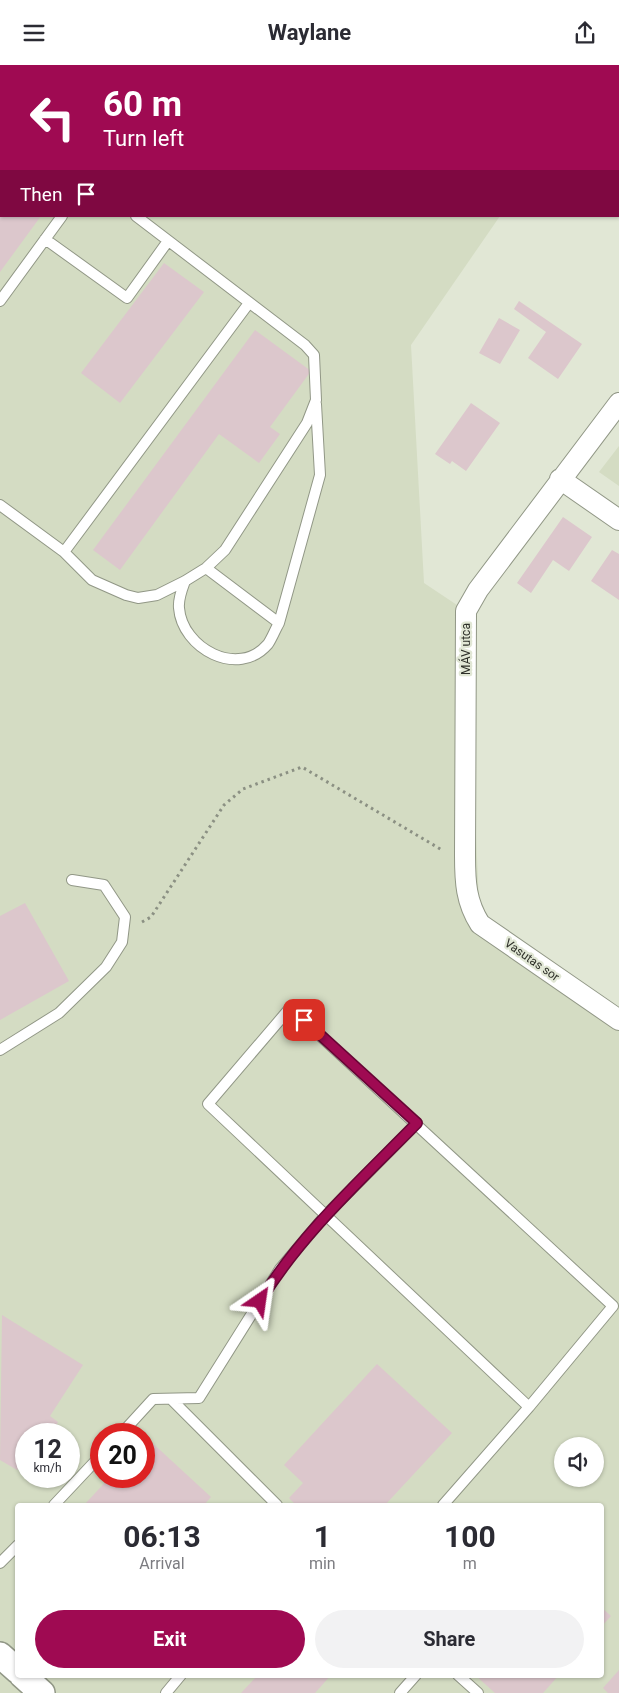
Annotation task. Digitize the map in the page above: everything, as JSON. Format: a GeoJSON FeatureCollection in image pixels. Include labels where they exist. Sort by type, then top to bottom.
{"type":"FeatureCollection","features":[{"type":"Feature","properties":{"kind":"street","name":"MÁV utca"},"geometry":{"type":"LineString","coordinates":[[465,886],[466,611],[478,590],[619,403]]}},
{"type":"Feature","properties":{"kind":"street"},"geometry":{"type":"LineString","coordinates":[[560,479],[619,520]]}},
{"type":"Feature","properties":{"kind":"street","name":"Vasutas sor"},"geometry":{"type":"LineString","coordinates":[[465,886],[471,909],[480,924],[619,1020]]}},
{"type":"Feature","properties":{"kind":"street"},"geometry":{"type":"LineString","coordinates":[[0,1655],[15,1668]]}},
{"type":"Feature","properties":{"kind":"street"},"geometry":{"type":"LineString","coordinates":[[25,1678],[42,1693]]}},
{"type":"Feature","properties":{"kind":"lane"},"geometry":{"type":"LineString","coordinates":[[0,301],[61,217]]}},
{"type":"Feature","properties":{"kind":"lane"},"geometry":{"type":"LineString","coordinates":[[137,217],[305,345],[314,355],[320,475],[279,623],[268,644],[255,654],[236,660],[221,658],[205,651],[192,640],[184,626],[179,608],[184,581]]}},
{"type":"Feature","properties":{"kind":"lane"},"geometry":{"type":"LineString","coordinates":[[46,239],[127,298],[168,241]]}},
{"type":"Feature","properties":{"kind":"lane"},"geometry":{"type":"LineString","coordinates":[[64,552],[250,303]]}},
{"type":"Feature","properties":{"kind":"lane"},"geometry":{"type":"LineString","coordinates":[[0,505],[64,552],[92,580],[126,595],[138,598],[156,595],[206,568],[225,550],[308,423],[316,400]]}},
{"type":"Feature","properties":{"kind":"lane"},"geometry":{"type":"LineString","coordinates":[[206,568],[279,623]]}},
{"type":"Feature","properties":{"kind":"lane"},"geometry":{"type":"LineString","coordinates":[[0,1050],[59,1013],[106,967],[122,941],[125,917],[104,885],[72,880]]}},
{"type":"Feature","properties":{"kind":"lane"},"geometry":{"type":"LineString","coordinates":[[445,1503],[529,1407],[613,1306],[417,1123],[290,1008],[208,1104],[529,1407]]}},
{"type":"Feature","properties":{"kind":"lane"},"geometry":{"type":"LineString","coordinates":[[131,1423],[153,1399],[199,1398],[280,1269],[325,1216],[417,1123]]}},
{"type":"Feature","properties":{"kind":"lane"},"geometry":{"type":"LineString","coordinates":[[171,1399],[275,1503]]}},
{"type":"Feature","properties":{"kind":"lane"},"geometry":{"type":"LineString","coordinates":[[56,1503],[90,1467]]}},
{"type":"Feature","properties":{"kind":"lane"},"geometry":{"type":"LineString","coordinates":[[0,1563],[15,1548]]}},
{"type":"Feature","properties":{"kind":"lane"},"geometry":{"type":"LineString","coordinates":[[166,1693],[178,1678]]}},
{"type":"Feature","properties":{"kind":"lane"},"geometry":{"type":"LineString","coordinates":[[400,1693],[413,1678]]}},
{"type":"Feature","properties":{"kind":"lane"},"geometry":{"type":"LineString","coordinates":[[461,1678],[478,1693]]}},
{"type":"Feature","properties":{"kind":"path"},"geometry":{"type":"LineString","coordinates":[[122,934],[151,917],[224,805],[242,789],[302,767],[443,851],[465,856]]}},
{"type":"Feature","properties":{"kind":"shaded area"},"geometry":{"type":"Polygon","coordinates":[[[0,217],[499,217],[411,345],[424,583],[466,611],[480,924],[619,1019],[619,1693],[0,1693],[0,217]]]}},
{"type":"Feature","properties":{"kind":"shaded area"},"geometry":{"type":"Polygon","coordinates":[[[619,446],[619,486],[599,472],[619,446]]]}},
{"type":"Feature","properties":{"kind":"building"},"geometry":{"type":"Polygon","coordinates":[[[0,217],[40,217],[0,272],[0,217]]]}},
{"type":"Feature","properties":{"kind":"building"},"geometry":{"type":"Polygon","coordinates":[[[164,263],[204,292],[120,403],[81,373],[164,263]]]}},
{"type":"Feature","properties":{"kind":"building"},"geometry":{"type":"Polygon","coordinates":[[[519,301],[582,344],[558,379],[528,358],[546,332],[514,309],[519,301]]]}},
{"type":"Feature","properties":{"kind":"building"},"geometry":{"type":"Polygon","coordinates":[[[499,318],[520,330],[500,364],[479,353],[499,318]]]}},
{"type":"Feature","properties":{"kind":"building"},"geometry":{"type":"Polygon","coordinates":[[[255,330],[311,371],[270,427],[280,434],[259,463],[219,434],[120,570],[93,550],[255,330]]]}},
{"type":"Feature","properties":{"kind":"building"},"geometry":{"type":"Polygon","coordinates":[[[471,403],[500,423],[466,471],[452,461],[450,464],[435,454],[471,403]]]}},
{"type":"Feature","properties":{"kind":"building"},"geometry":{"type":"Polygon","coordinates":[[[563,517],[592,537],[569,571],[553,560],[531,593],[517,583],[563,517]]]}},
{"type":"Feature","properties":{"kind":"building"},"geometry":{"type":"Polygon","coordinates":[[[612,550],[619,554],[619,600],[591,581],[612,550]]]}},
{"type":"Feature","properties":{"kind":"building"},"geometry":{"type":"Polygon","coordinates":[[[25,903],[69,981],[0,1020],[0,916],[25,903]]]}},
{"type":"Feature","properties":{"kind":"building"},"geometry":{"type":"Polygon","coordinates":[[[2,1315],[83,1365],[50,1416],[57,1423],[15,1423],[15,1469],[0,1460],[2,1315]]]}},
{"type":"Feature","properties":{"kind":"building"},"geometry":{"type":"Polygon","coordinates":[[[377,1364],[452,1433],[387,1503],[294,1503],[289,1498],[303,1483],[284,1465],[377,1364]]]}},
{"type":"Feature","properties":{"kind":"building"},"geometry":{"type":"Polygon","coordinates":[[[155,1445],[211,1497],[206,1503],[86,1503],[100,1488],[155,1488],[155,1445]]]}},
{"type":"Feature","properties":{"kind":"building"},"geometry":{"type":"Polygon","coordinates":[[[604,1610],[611,1616],[604,1624],[604,1610]]]}},
{"type":"Feature","properties":{"kind":"building"},"geometry":{"type":"Polygon","coordinates":[[[619,1670],[619,1693],[608,1693],[603,1688],[619,1670]]]}},
{"type":"Feature","properties":{"kind":"building"},"geometry":{"type":"Polygon","coordinates":[[[255,1678],[328,1678],[315,1693],[241,1693],[255,1678]]]}},
{"type":"Feature","properties":{"kind":"building"},"geometry":{"type":"Polygon","coordinates":[[[478,1678],[556,1678],[543,1693],[495,1693],[478,1678]]]}},
{"type":"Feature","properties":{"kind":"route"},"geometry":{"type":"LineString","coordinates":[[260,1301],[280,1269],[325,1216],[417,1123],[304,1020]]}}]}
